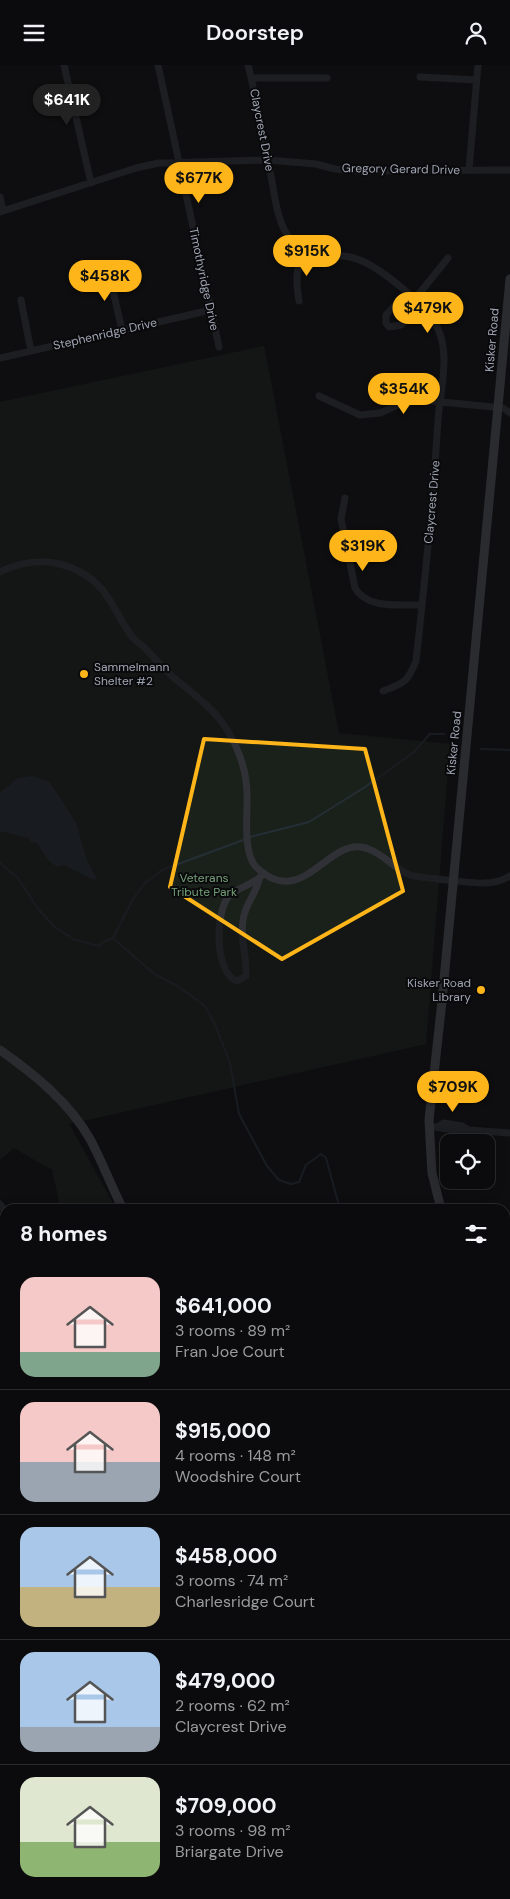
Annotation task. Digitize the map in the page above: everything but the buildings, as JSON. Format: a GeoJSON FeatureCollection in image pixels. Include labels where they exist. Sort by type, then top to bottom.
{"type":"FeatureCollection","features":[{"type":"Feature","properties":{"kind":"main road","name":"Kisker Road"},"geometry":{"type":"LineString","coordinates":[[440,1204],[432,1173],[434,1126],[431,1092],[442,1001],[501,407],[510,279]]}},
{"type":"Feature","properties":{"kind":"main road"},"geometry":{"type":"LineString","coordinates":[[0,1050],[35,1075],[74,1117],[90,1138],[121,1204]]}},
{"type":"Feature","properties":{"kind":"street"},"geometry":{"type":"LineString","coordinates":[[64,65],[90,183]]}},
{"type":"Feature","properties":{"kind":"street","name":"Timothyridge Drive"},"geometry":{"type":"LineString","coordinates":[[158,65],[219,347]]}},
{"type":"Feature","properties":{"kind":"street","name":"Claycrest Drive"},"geometry":{"type":"LineString","coordinates":[[248,65],[281,223],[290,240],[304,251],[326,256],[350,257],[374,267],[416,302],[436,326],[443,342],[443,370],[416,661],[410,676],[399,685],[383,691]]}},
{"type":"Feature","properties":{"kind":"street"},"geometry":{"type":"LineString","coordinates":[[469,170],[478,65]]}},
{"type":"Feature","properties":{"kind":"street"},"geometry":{"type":"LineString","coordinates":[[420,77],[476,80]]}},
{"type":"Feature","properties":{"kind":"street"},"geometry":{"type":"LineString","coordinates":[[251,78],[327,78]]}},
{"type":"Feature","properties":{"kind":"street","name":"Gregory Gerard Drive"},"geometry":{"type":"LineString","coordinates":[[2,212],[136,168],[178,161],[268,160],[316,164],[335,169],[358,171],[510,170]]}},
{"type":"Feature","properties":{"kind":"street"},"geometry":{"type":"LineString","coordinates":[[0,197],[2,212]]}},
{"type":"Feature","properties":{"kind":"street"},"geometry":{"type":"LineString","coordinates":[[299,301],[296,274],[304,251]]}},
{"type":"Feature","properties":{"kind":"street"},"geometry":{"type":"LineString","coordinates":[[406,293],[386,315],[386,323],[389,327],[402,325],[448,258]]}},
{"type":"Feature","properties":{"kind":"street"},"geometry":{"type":"LineString","coordinates":[[108,269],[122,330]]}},
{"type":"Feature","properties":{"kind":"street"},"geometry":{"type":"LineString","coordinates":[[21,300],[31,351]]}},
{"type":"Feature","properties":{"kind":"street","name":"Stephenridge Drive"},"geometry":{"type":"LineString","coordinates":[[0,358],[211,310]]}},
{"type":"Feature","properties":{"kind":"street"},"geometry":{"type":"LineString","coordinates":[[319,396],[360,415],[380,413],[411,399],[501,407],[510,413]]}},
{"type":"Feature","properties":{"kind":"street"},"geometry":{"type":"LineString","coordinates":[[501,407],[509,402]]}},
{"type":"Feature","properties":{"kind":"street"},"geometry":{"type":"LineString","coordinates":[[345,499],[341,519],[355,588],[359,593],[375,603],[422,605]]}},
{"type":"Feature","properties":{"kind":"street"},"geometry":{"type":"LineString","coordinates":[[0,572],[21,563],[50,562],[83,573],[106,593],[134,639],[173,677],[208,705],[231,736],[246,775],[248,794],[247,837],[250,857],[252,863],[264,873],[278,879],[292,881],[305,876],[342,851],[352,847],[361,847],[374,851],[412,876],[484,884],[510,876]]}},
{"type":"Feature","properties":{"kind":"street"},"geometry":{"type":"LineString","coordinates":[[259,880],[228,898],[220,921],[219,938],[223,962],[228,975],[237,981],[246,976],[242,939],[242,922],[245,908],[264,873]]}},
{"type":"Feature","properties":{"kind":"street"},"geometry":{"type":"LineString","coordinates":[[434,1126],[444,1123],[462,1126],[469,1130],[510,1133]]}},
{"type":"Feature","properties":{"kind":"highlighted area"},"geometry":{"type":"Polygon","coordinates":[[[204,739],[365,749],[403,891],[282,959],[170,887],[204,739]]]}},
{"type":"Feature","properties":{"kind":"green space","name":"Veterans Tribute Park"},"geometry":{"type":"Polygon","coordinates":[[[264,346],[339,733],[450,744],[426,1044],[69,1124],[113,1204],[60,1204],[52,1170],[14,1148],[0,1160],[0,402],[264,346]]]}},
{"type":"Feature","properties":{"kind":"shaded area"},"geometry":{"type":"Polygon","coordinates":[[[33,776],[49,782],[76,823],[86,858],[97,879],[92,879],[64,865],[58,867],[49,861],[37,843],[31,842],[29,838],[0,831],[0,793],[18,778],[33,776]]]}},
{"type":"Feature","properties":{"kind":"waterway"},"geometry":{"type":"LineString","coordinates":[[250,837],[309,822],[365,787],[413,753],[430,734],[444,734]]}},
{"type":"Feature","properties":{"kind":"waterway"},"geometry":{"type":"LineString","coordinates":[[481,749],[510,750]]}},
{"type":"Feature","properties":{"kind":"waterway"},"geometry":{"type":"LineString","coordinates":[[0,863],[18,878],[38,909],[55,927],[73,939],[99,946],[113,938],[133,899],[145,883],[162,870],[246,839]]}},
{"type":"Feature","properties":{"kind":"waterway"},"geometry":{"type":"LineString","coordinates":[[113,938],[153,973],[179,987],[205,1006],[216,1027],[230,1063],[239,1114],[267,1166],[279,1180],[291,1184],[299,1182],[306,1165],[321,1154],[326,1158],[339,1204]]}},
{"type":"Feature","properties":{"kind":"place","name":"Sammelmann Shelter #2"},"geometry":{"type":"Point","coordinates":[84,674]}},
{"type":"Feature","properties":{"kind":"place","name":"Kisker Road Library"},"geometry":{"type":"Point","coordinates":[481,990]}}]}
